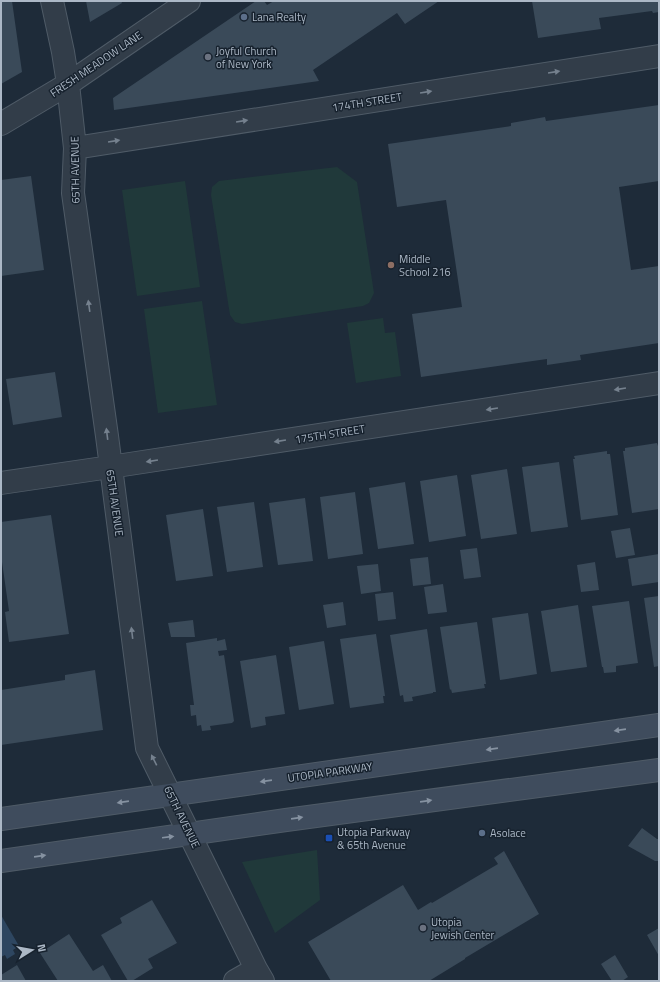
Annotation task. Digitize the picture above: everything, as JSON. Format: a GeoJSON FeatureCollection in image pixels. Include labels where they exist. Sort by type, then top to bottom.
{"type":"FeatureCollection","features":[{"type":"Feature","properties":{"kind":"main road","name":"UTOPIA PARKWAY"},"geometry":{"type":"LineString","coordinates":[[1,819],[659,725]]}},
{"type":"Feature","properties":{"kind":"main road"},"geometry":{"type":"LineString","coordinates":[[1,861],[293,819],[659,770]]}},
{"type":"Feature","properties":{"kind":"street","name":"65TH AVENUE"},"geometry":{"type":"LineString","coordinates":[[52,1],[68,84],[75,148],[73,193],[107,436],[147,748],[260,975]]}},
{"type":"Feature","properties":{"kind":"street","name":"FRESH MEADOW LANE"},"geometry":{"type":"LineString","coordinates":[[1,124],[68,84],[189,1]]}},
{"type":"Feature","properties":{"kind":"street","name":"174TH STREET"},"geometry":{"type":"LineString","coordinates":[[75,148],[659,56]]}},
{"type":"Feature","properties":{"kind":"street","name":"175TH STREET"},"geometry":{"type":"LineString","coordinates":[[1,483],[659,383]]}},
{"type":"Feature","properties":{"kind":"street"},"geometry":{"type":"LineString","coordinates":[[235,981],[260,975]]}},
{"type":"Feature","properties":{"kind":"green space"},"geometry":{"type":"Polygon","coordinates":[[[337,167],[357,182],[374,293],[369,303],[363,306],[242,324],[235,322],[230,315],[211,195],[212,187],[219,181],[337,167]]]}},
{"type":"Feature","properties":{"kind":"green space"},"geometry":{"type":"Polygon","coordinates":[[[185,181],[200,287],[137,296],[122,190],[185,181]]]}},
{"type":"Feature","properties":{"kind":"green space"},"geometry":{"type":"Polygon","coordinates":[[[202,301],[217,405],[158,413],[144,309],[202,301]]]}},
{"type":"Feature","properties":{"kind":"green space"},"geometry":{"type":"Polygon","coordinates":[[[383,318],[385,333],[395,332],[401,376],[356,383],[347,323],[383,318]]]}},
{"type":"Feature","properties":{"kind":"green space"},"geometry":{"type":"Polygon","coordinates":[[[317,850],[320,900],[275,933],[242,862],[317,850]]]}},
{"type":"Feature","properties":{"kind":"water"},"geometry":{"type":"Polygon","coordinates":[[[1,915],[19,946],[13,950],[15,954],[7,959],[5,955],[1,957],[1,915]]]}},
{"type":"Feature","properties":{"kind":"building"},"geometry":{"type":"Polygon","coordinates":[[[1,1],[12,1],[22,72],[1,84],[1,1]]]}},
{"type":"Feature","properties":{"kind":"building"},"geometry":{"type":"Polygon","coordinates":[[[86,1],[121,1],[122,3],[90,22],[86,1]]]}},
{"type":"Feature","properties":{"kind":"building"},"geometry":{"type":"Polygon","coordinates":[[[256,1],[264,1],[267,5],[274,1],[439,1],[405,24],[397,13],[313,70],[319,81],[114,110],[113,98],[256,1]]]}},
{"type":"Feature","properties":{"kind":"building"},"geometry":{"type":"Polygon","coordinates":[[[532,1],[659,1],[659,12],[653,13],[652,11],[599,18],[601,29],[538,38],[532,1]]]}},
{"type":"Feature","properties":{"kind":"building"},"geometry":{"type":"Polygon","coordinates":[[[659,105],[659,181],[619,187],[631,270],[659,266],[659,343],[580,355],[581,360],[547,365],[547,359],[421,377],[412,314],[462,307],[446,200],[397,207],[388,144],[511,126],[511,123],[545,117],[546,121],[659,105]]]}},
{"type":"Feature","properties":{"kind":"building"},"geometry":{"type":"Polygon","coordinates":[[[31,176],[44,270],[1,276],[1,180],[31,176]]]}},
{"type":"Feature","properties":{"kind":"building"},"geometry":{"type":"Polygon","coordinates":[[[55,372],[62,417],[13,425],[6,379],[55,372]]]}},
{"type":"Feature","properties":{"kind":"building"},"geometry":{"type":"Polygon","coordinates":[[[657,443],[659,446],[659,509],[632,513],[623,451],[625,451],[625,448],[657,443]]]}},
{"type":"Feature","properties":{"kind":"building"},"geometry":{"type":"Polygon","coordinates":[[[607,451],[607,454],[610,454],[618,515],[581,520],[573,459],[575,459],[574,456],[607,451]]]}},
{"type":"Feature","properties":{"kind":"building"},"geometry":{"type":"Polygon","coordinates":[[[559,462],[568,527],[531,532],[522,467],[559,462]]]}},
{"type":"Feature","properties":{"kind":"building"},"geometry":{"type":"Polygon","coordinates":[[[507,469],[517,534],[481,539],[471,475],[507,469]]]}},
{"type":"Feature","properties":{"kind":"building"},"geometry":{"type":"Polygon","coordinates":[[[457,475],[466,536],[429,542],[420,481],[457,475]]]}},
{"type":"Feature","properties":{"kind":"building"},"geometry":{"type":"Polygon","coordinates":[[[405,482],[414,544],[378,549],[369,488],[405,482]]]}},
{"type":"Feature","properties":{"kind":"building"},"geometry":{"type":"Polygon","coordinates":[[[355,492],[363,554],[328,559],[320,497],[355,492]]]}},
{"type":"Feature","properties":{"kind":"building"},"geometry":{"type":"Polygon","coordinates":[[[305,498],[313,561],[278,565],[269,503],[305,498]]]}},
{"type":"Feature","properties":{"kind":"building"},"geometry":{"type":"Polygon","coordinates":[[[254,502],[263,567],[227,572],[217,507],[254,502]]]}},
{"type":"Feature","properties":{"kind":"building"},"geometry":{"type":"Polygon","coordinates":[[[203,509],[213,576],[176,581],[166,515],[203,509]]]}},
{"type":"Feature","properties":{"kind":"building"},"geometry":{"type":"Polygon","coordinates":[[[51,515],[69,634],[9,642],[5,612],[9,611],[1,555],[1,522],[51,515]]]}},
{"type":"Feature","properties":{"kind":"building"},"geometry":{"type":"Polygon","coordinates":[[[630,528],[635,555],[616,558],[611,531],[630,528]]]}},
{"type":"Feature","properties":{"kind":"building"},"geometry":{"type":"Polygon","coordinates":[[[477,548],[481,577],[464,579],[460,550],[477,548]]]}},
{"type":"Feature","properties":{"kind":"building"},"geometry":{"type":"Polygon","coordinates":[[[659,554],[659,582],[632,586],[628,559],[659,554]]]}},
{"type":"Feature","properties":{"kind":"building"},"geometry":{"type":"Polygon","coordinates":[[[428,557],[431,584],[413,586],[410,559],[428,557]]]}},
{"type":"Feature","properties":{"kind":"building"},"geometry":{"type":"Polygon","coordinates":[[[595,562],[599,590],[581,592],[577,565],[595,562]]]}},
{"type":"Feature","properties":{"kind":"building"},"geometry":{"type":"Polygon","coordinates":[[[378,564],[381,591],[361,594],[357,566],[378,564]]]}},
{"type":"Feature","properties":{"kind":"building"},"geometry":{"type":"Polygon","coordinates":[[[443,584],[447,612],[428,614],[424,587],[443,584]]]}},
{"type":"Feature","properties":{"kind":"building"},"geometry":{"type":"Polygon","coordinates":[[[393,592],[396,619],[378,621],[375,594],[393,592]]]}},
{"type":"Feature","properties":{"kind":"building"},"geometry":{"type":"Polygon","coordinates":[[[659,596],[659,666],[654,667],[644,598],[659,596]]]}},
{"type":"Feature","properties":{"kind":"building"},"geometry":{"type":"Polygon","coordinates":[[[629,601],[638,663],[616,666],[616,672],[604,673],[592,606],[629,601]]]}},
{"type":"Feature","properties":{"kind":"building"},"geometry":{"type":"Polygon","coordinates":[[[343,602],[346,625],[327,628],[323,605],[343,602]]]}},
{"type":"Feature","properties":{"kind":"building"},"geometry":{"type":"Polygon","coordinates":[[[578,605],[587,667],[551,672],[541,611],[578,605]]]}},
{"type":"Feature","properties":{"kind":"building"},"geometry":{"type":"Polygon","coordinates":[[[528,613],[537,674],[500,680],[492,618],[528,613]]]}},
{"type":"Feature","properties":{"kind":"building"},"geometry":{"type":"Polygon","coordinates":[[[193,620],[195,637],[171,637],[168,623],[193,620]]]}},
{"type":"Feature","properties":{"kind":"building"},"geometry":{"type":"Polygon","coordinates":[[[477,622],[486,684],[484,684],[485,688],[452,693],[451,689],[450,690],[440,627],[477,622]]]}},
{"type":"Feature","properties":{"kind":"building"},"geometry":{"type":"Polygon","coordinates":[[[427,629],[436,692],[412,697],[413,701],[404,702],[403,695],[400,696],[390,635],[427,629]]]}},
{"type":"Feature","properties":{"kind":"building"},"geometry":{"type":"Polygon","coordinates":[[[376,634],[385,696],[383,696],[384,703],[350,708],[340,639],[376,634]]]}},
{"type":"Feature","properties":{"kind":"building"},"geometry":{"type":"Polygon","coordinates":[[[217,638],[217,641],[225,639],[227,650],[218,651],[219,656],[224,655],[234,721],[232,723],[210,726],[211,730],[202,731],[201,725],[197,726],[196,715],[191,716],[190,705],[194,705],[186,643],[217,638]]]}},
{"type":"Feature","properties":{"kind":"building"},"geometry":{"type":"Polygon","coordinates":[[[324,641],[334,704],[299,710],[289,647],[324,641]]]}},
{"type":"Feature","properties":{"kind":"building"},"geometry":{"type":"Polygon","coordinates":[[[276,655],[285,714],[265,717],[266,725],[251,728],[240,661],[276,655]]]}},
{"type":"Feature","properties":{"kind":"building"},"geometry":{"type":"Polygon","coordinates":[[[95,670],[103,730],[1,745],[1,690],[65,680],[65,675],[95,670]]]}},
{"type":"Feature","properties":{"kind":"building"},"geometry":{"type":"Polygon","coordinates":[[[642,828],[659,839],[659,861],[655,861],[628,846],[642,828]]]}},
{"type":"Feature","properties":{"kind":"building","name":"Utopia Jewish Center"},"geometry":{"type":"Polygon","coordinates":[[[504,851],[539,914],[429,981],[331,981],[308,942],[403,885],[418,910],[498,864],[494,858],[504,851]]]}},
{"type":"Feature","properties":{"kind":"building"},"geometry":{"type":"Polygon","coordinates":[[[152,900],[177,943],[148,959],[153,968],[132,981],[128,981],[101,935],[122,923],[120,918],[152,900]]]}},
{"type":"Feature","properties":{"kind":"building"},"geometry":{"type":"Polygon","coordinates":[[[659,928],[659,956],[647,935],[659,928]]]}},
{"type":"Feature","properties":{"kind":"building"},"geometry":{"type":"Polygon","coordinates":[[[69,934],[93,971],[103,965],[112,981],[58,981],[40,953],[69,934]]]}},
{"type":"Feature","properties":{"kind":"building"},"geometry":{"type":"Polygon","coordinates":[[[615,955],[628,977],[622,981],[612,981],[601,964],[615,955]]]}},
{"type":"Feature","properties":{"kind":"building"},"geometry":{"type":"Polygon","coordinates":[[[17,965],[26,981],[1,981],[1,975],[17,965]]]}},
{"type":"Feature","properties":{"kind":"place","name":"Lana Realty"},"geometry":{"type":"Point","coordinates":[244,17]}},
{"type":"Feature","properties":{"kind":"place","name":"Joyful Church of New York"},"geometry":{"type":"Point","coordinates":[208,57]}},
{"type":"Feature","properties":{"kind":"place","name":"Middle School 216"},"geometry":{"type":"Point","coordinates":[391,265]}},
{"type":"Feature","properties":{"kind":"place","name":"Asolace"},"geometry":{"type":"Point","coordinates":[482,833]}},
{"type":"Feature","properties":{"kind":"place","name":"Utopia Parkway & 65th Avenue"},"geometry":{"type":"Point","coordinates":[329,838]}},
{"type":"Feature","properties":{"kind":"place","name":"Utopia Jewish Center"},"geometry":{"type":"Point","coordinates":[423,928]}}]}
